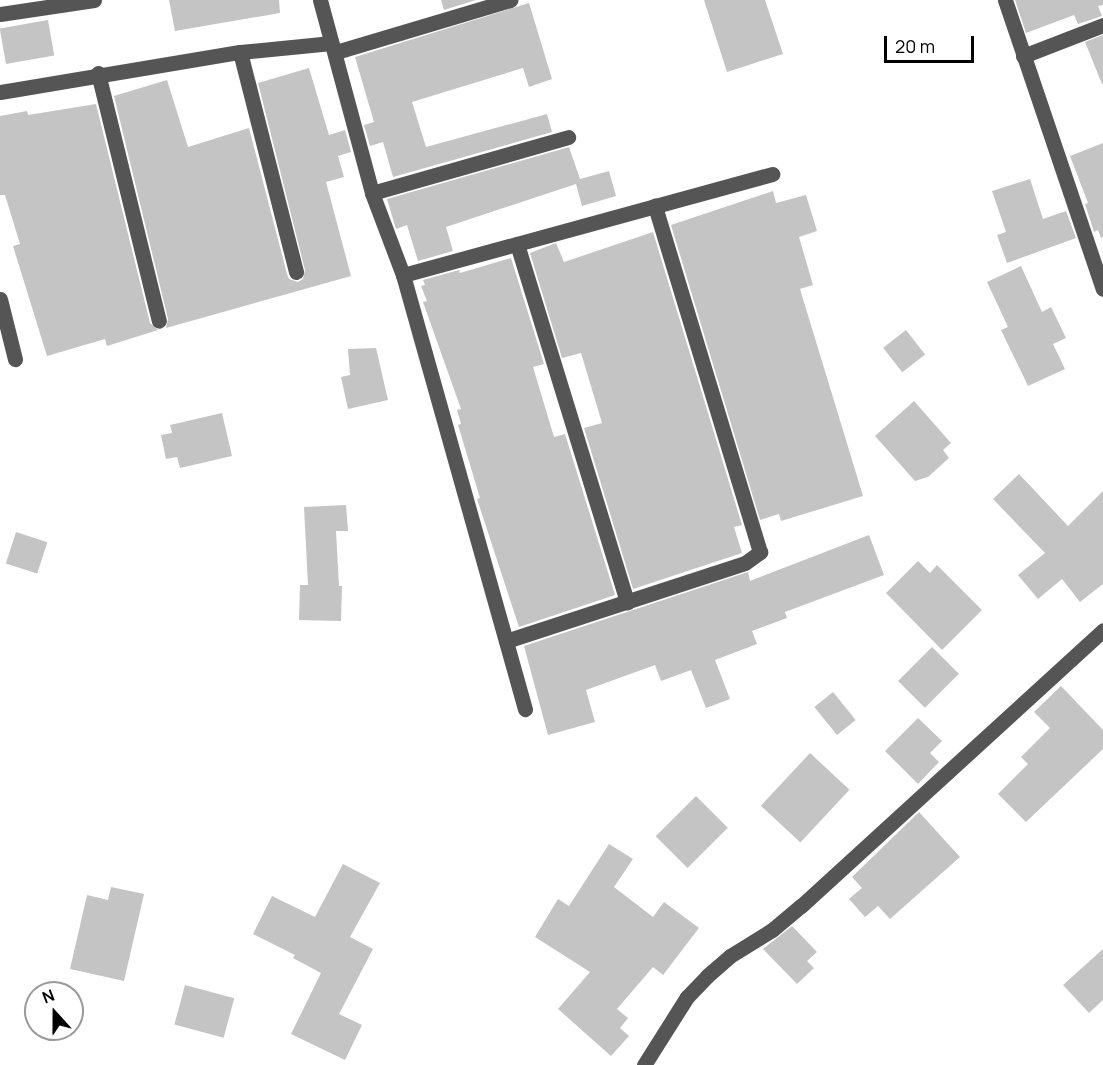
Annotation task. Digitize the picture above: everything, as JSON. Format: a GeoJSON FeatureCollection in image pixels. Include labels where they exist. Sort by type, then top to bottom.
{"type":"FeatureCollection","features":[{"type":"Feature","properties":{"kind":"street"},"geometry":{"type":"LineString","coordinates":[[0,14],[94,0]]}},
{"type":"Feature","properties":{"kind":"street"},"geometry":{"type":"LineString","coordinates":[[320,0],[372,193],[403,275],[525,709]]}},
{"type":"Feature","properties":{"kind":"street"},"geometry":{"type":"LineString","coordinates":[[0,92],[99,73],[240,52],[334,47],[510,0]]}},
{"type":"Feature","properties":{"kind":"street"},"geometry":{"type":"LineString","coordinates":[[1005,0],[1103,288]]}},
{"type":"Feature","properties":{"kind":"street"},"geometry":{"type":"LineString","coordinates":[[1023,56],[1103,25]]}},
{"type":"Feature","properties":{"kind":"street"},"geometry":{"type":"LineString","coordinates":[[240,52],[296,272]]}},
{"type":"Feature","properties":{"kind":"street"},"geometry":{"type":"LineString","coordinates":[[99,73],[159,321]]}},
{"type":"Feature","properties":{"kind":"street"},"geometry":{"type":"LineString","coordinates":[[372,193],[568,136]]}},
{"type":"Feature","properties":{"kind":"street"},"geometry":{"type":"LineString","coordinates":[[403,275],[772,174]]}},
{"type":"Feature","properties":{"kind":"street"},"geometry":{"type":"LineString","coordinates":[[506,641],[745,563],[760,552],[655,206]]}},
{"type":"Feature","properties":{"kind":"street"},"geometry":{"type":"LineString","coordinates":[[517,244],[627,602]]}},
{"type":"Feature","properties":{"kind":"street"},"geometry":{"type":"LineString","coordinates":[[0,299],[15,359]]}},
{"type":"Feature","properties":{"kind":"street"},"geometry":{"type":"LineString","coordinates":[[644,1065],[687,997],[706,976],[730,956],[772,930],[801,906],[1103,630]]}},
{"type":"Feature","properties":{"kind":"building"},"geometry":{"type":"Polygon","coordinates":[[[169,0],[279,0],[280,13],[175,31],[169,0]]]}},
{"type":"Feature","properties":{"kind":"building"},"geometry":{"type":"Polygon","coordinates":[[[441,0],[476,0],[444,10],[441,0]]]}},
{"type":"Feature","properties":{"kind":"building"},"geometry":{"type":"Polygon","coordinates":[[[704,0],[765,0],[783,54],[727,72],[704,0]]]}},
{"type":"Feature","properties":{"kind":"building"},"geometry":{"type":"Polygon","coordinates":[[[1015,0],[1103,0],[1103,5],[1098,6],[1102,16],[1078,24],[1074,15],[1026,33],[1015,0]]]}},
{"type":"Feature","properties":{"kind":"building"},"geometry":{"type":"Polygon","coordinates":[[[529,3],[552,79],[529,87],[523,68],[412,102],[426,147],[547,114],[552,132],[393,177],[383,142],[370,146],[364,125],[374,122],[355,57],[529,3]]]}},
{"type":"Feature","properties":{"kind":"building"},"geometry":{"type":"Polygon","coordinates":[[[48,20],[54,55],[6,64],[0,28],[48,20]]]}},
{"type":"Feature","properties":{"kind":"building"},"geometry":{"type":"Polygon","coordinates":[[[1103,35],[1103,84],[1102,84],[1085,42],[1103,35]]]}},
{"type":"Feature","properties":{"kind":"building"},"geometry":{"type":"Polygon","coordinates":[[[309,68],[329,135],[345,130],[351,152],[338,156],[344,177],[326,182],[351,276],[166,328],[168,319],[114,96],[167,80],[188,147],[249,128],[287,274],[289,279],[298,282],[303,279],[305,270],[258,83],[309,68]]]}},
{"type":"Feature","properties":{"kind":"building"},"geometry":{"type":"Polygon","coordinates":[[[96,104],[150,323],[158,330],[107,346],[105,339],[47,356],[13,246],[20,244],[5,195],[0,195],[0,116],[27,111],[28,115],[96,104]]]}},
{"type":"Feature","properties":{"kind":"building"},"geometry":{"type":"Polygon","coordinates":[[[1103,143],[1103,237],[1101,238],[1098,230],[1094,232],[1085,204],[1088,203],[1070,156],[1103,143]]]}},
{"type":"Feature","properties":{"kind":"building"},"geometry":{"type":"Polygon","coordinates":[[[569,147],[580,179],[609,171],[616,196],[582,206],[576,184],[446,227],[453,251],[418,261],[407,225],[396,229],[387,199],[569,147]]]}},
{"type":"Feature","properties":{"kind":"building"},"geometry":{"type":"Polygon","coordinates":[[[1030,179],[1043,219],[1066,211],[1076,238],[1007,263],[997,235],[1006,232],[992,191],[1030,179]]]}},
{"type":"Feature","properties":{"kind":"building"},"geometry":{"type":"Polygon","coordinates":[[[773,191],[776,203],[806,195],[817,231],[799,237],[813,285],[800,289],[863,496],[781,521],[779,514],[760,520],[671,225],[773,191]]]}},
{"type":"Feature","properties":{"kind":"building"},"geometry":{"type":"Polygon","coordinates":[[[653,232],[742,525],[734,527],[742,553],[633,589],[584,428],[602,423],[581,353],[562,358],[530,253],[556,243],[564,262],[653,232]]]}},
{"type":"Feature","properties":{"kind":"building"},"geometry":{"type":"Polygon","coordinates":[[[511,258],[544,364],[533,367],[554,437],[565,434],[615,595],[519,627],[477,499],[480,498],[458,425],[461,424],[457,410],[461,409],[423,302],[427,301],[421,286],[425,285],[423,280],[459,270],[460,273],[511,258]]]}},
{"type":"Feature","properties":{"kind":"building"},"geometry":{"type":"Polygon","coordinates":[[[1021,266],[1042,312],[1051,307],[1066,338],[1053,344],[1065,369],[1028,386],[1001,330],[1008,327],[987,282],[1021,266]]]}},
{"type":"Feature","properties":{"kind":"building"},"geometry":{"type":"Polygon","coordinates":[[[906,330],[925,354],[902,372],[883,348],[906,330]]]}},
{"type":"Feature","properties":{"kind":"building"},"geometry":{"type":"Polygon","coordinates":[[[376,348],[388,400],[348,409],[341,377],[350,375],[348,349],[376,348]]]}},
{"type":"Feature","properties":{"kind":"building"},"geometry":{"type":"Polygon","coordinates":[[[914,401],[951,443],[943,450],[949,458],[928,477],[915,481],[875,436],[914,401]]]}},
{"type":"Feature","properties":{"kind":"building"},"geometry":{"type":"Polygon","coordinates":[[[222,413],[232,456],[180,468],[177,457],[166,459],[161,435],[172,433],[170,425],[222,413]]]}},
{"type":"Feature","properties":{"kind":"building"},"geometry":{"type":"Polygon","coordinates":[[[1019,474],[1068,526],[1103,491],[1103,584],[1080,602],[1062,579],[1038,599],[1018,575],[1045,553],[993,499],[1019,474]]]}},
{"type":"Feature","properties":{"kind":"building"},"geometry":{"type":"Polygon","coordinates":[[[346,505],[348,531],[336,531],[339,586],[342,586],[341,621],[299,620],[300,585],[308,585],[304,507],[346,505]]]}},
{"type":"Feature","properties":{"kind":"building"},"geometry":{"type":"Polygon","coordinates":[[[16,532],[47,542],[37,574],[6,563],[16,532]]]}},
{"type":"Feature","properties":{"kind":"building"},"geometry":{"type":"Polygon","coordinates":[[[869,535],[884,575],[785,612],[787,618],[752,631],[757,644],[715,660],[730,699],[706,708],[691,670],[661,681],[655,665],[586,690],[595,722],[548,735],[524,646],[748,572],[750,581],[869,535]]]}},
{"type":"Feature","properties":{"kind":"building"},"geometry":{"type":"Polygon","coordinates":[[[918,561],[930,573],[937,565],[982,610],[942,650],[886,593],[918,561]]]}},
{"type":"Feature","properties":{"kind":"building"},"geometry":{"type":"Polygon","coordinates":[[[932,647],[959,674],[925,708],[898,681],[932,647]]]}},
{"type":"Feature","properties":{"kind":"building"},"geometry":{"type":"Polygon","coordinates":[[[1061,686],[1103,730],[1103,749],[1026,822],[998,794],[1028,764],[1021,757],[1050,728],[1034,712],[1061,686]]]}},
{"type":"Feature","properties":{"kind":"building"},"geometry":{"type":"Polygon","coordinates":[[[833,692],[856,720],[837,735],[814,707],[833,692]]]}},
{"type":"Feature","properties":{"kind":"building"},"geometry":{"type":"Polygon","coordinates":[[[918,718],[942,741],[930,753],[939,762],[918,784],[885,751],[918,718]]]}},
{"type":"Feature","properties":{"kind":"building"},"geometry":{"type":"Polygon","coordinates":[[[810,753],[849,790],[800,842],[761,806],[810,753]]]}},
{"type":"Feature","properties":{"kind":"building"},"geometry":{"type":"Polygon","coordinates":[[[696,796],[728,828],[688,868],[656,836],[696,796]]]}},
{"type":"Feature","properties":{"kind":"building"},"geometry":{"type":"Polygon","coordinates":[[[919,812],[960,857],[890,919],[878,906],[865,917],[849,899],[862,888],[852,877],[919,812]]]}},
{"type":"Feature","properties":{"kind":"building"},"geometry":{"type":"Polygon","coordinates":[[[609,844],[633,859],[614,887],[653,917],[664,902],[699,928],[663,975],[653,967],[617,1009],[628,1018],[620,1028],[629,1036],[611,1056],[558,1009],[590,972],[535,937],[558,899],[569,906],[609,844]]]}},
{"type":"Feature","properties":{"kind":"building"},"geometry":{"type":"Polygon","coordinates":[[[343,864],[380,883],[350,937],[373,949],[339,1014],[362,1025],[345,1060],[291,1034],[321,973],[293,958],[295,955],[253,934],[272,896],[315,917],[343,864]]]}},
{"type":"Feature","properties":{"kind":"building"},"geometry":{"type":"Polygon","coordinates":[[[111,887],[144,894],[124,981],[70,969],[87,895],[108,900],[111,887]]]}},
{"type":"Feature","properties":{"kind":"building"},"geometry":{"type":"Polygon","coordinates":[[[792,926],[817,952],[807,961],[814,968],[797,984],[763,949],[792,926]]]}},
{"type":"Feature","properties":{"kind":"building"},"geometry":{"type":"Polygon","coordinates":[[[1103,949],[1103,1000],[1089,1013],[1063,985],[1103,949]]]}},
{"type":"Feature","properties":{"kind":"building"},"geometry":{"type":"Polygon","coordinates":[[[185,985],[234,998],[224,1038],[174,1025],[185,985]]]}}]}
